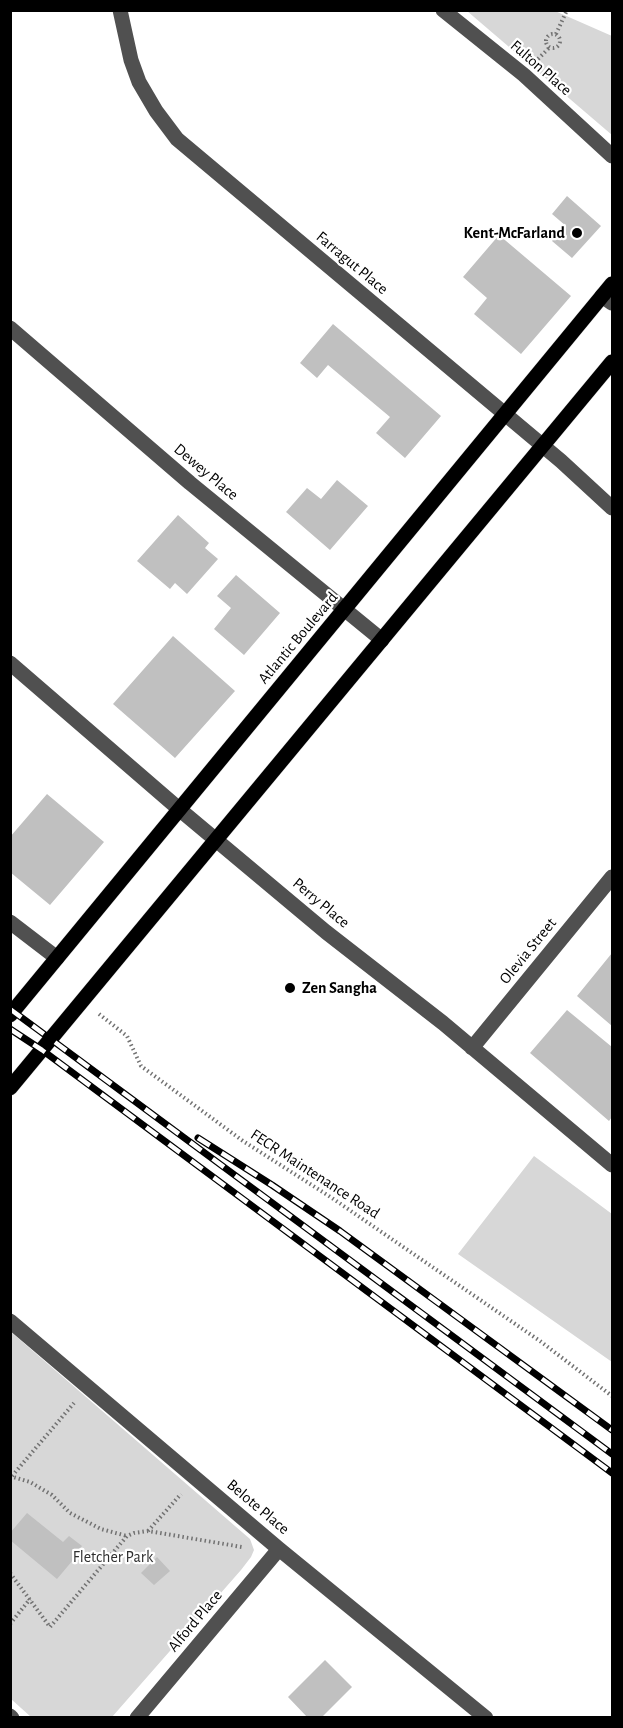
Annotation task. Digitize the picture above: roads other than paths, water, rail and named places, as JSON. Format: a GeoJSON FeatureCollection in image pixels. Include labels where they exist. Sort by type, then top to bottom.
{"type":"FeatureCollection","features":[{"type":"Feature","properties":{"kind":"main road","name":"Atlantic Boulevard"},"geometry":{"type":"LineString","coordinates":[[10,1014],[505,415],[607,300],[612,284]]}},
{"type":"Feature","properties":{"kind":"main road"},"geometry":{"type":"LineString","coordinates":[[10,1088],[612,362]]}},
{"type":"Feature","properties":{"kind":"street","name":"Farragut Place"},"geometry":{"type":"LineString","coordinates":[[120,10],[131,60],[139,82],[156,111],[177,139],[543,446],[612,508]]}},
{"type":"Feature","properties":{"kind":"street","name":"Fulton Place"},"geometry":{"type":"LineString","coordinates":[[443,10],[524,75],[612,156]]}},
{"type":"Feature","properties":{"kind":"street","name":"Dewey Place"},"geometry":{"type":"LineString","coordinates":[[10,328],[190,483],[382,640]]}},
{"type":"Feature","properties":{"kind":"street","name":"Perry Place"},"geometry":{"type":"LineString","coordinates":[[10,663],[326,932],[472,1048],[612,1165]]}},
{"type":"Feature","properties":{"kind":"street","name":"Olevia Street"},"geometry":{"type":"LineString","coordinates":[[472,1048],[612,877]]}},
{"type":"Feature","properties":{"kind":"street"},"geometry":{"type":"LineString","coordinates":[[10,922],[57,958]]}},
{"type":"Feature","properties":{"kind":"street","name":"Belote Place"},"geometry":{"type":"LineString","coordinates":[[10,1321],[276,1546],[486,1718]]}},
{"type":"Feature","properties":{"kind":"street","name":"Alford Place"},"geometry":{"type":"LineString","coordinates":[[137,1718],[276,1546]]}},
{"type":"Feature","properties":{"kind":"railway"},"geometry":{"type":"LineString","coordinates":[[10,1009],[612,1454]]}},
{"type":"Feature","properties":{"kind":"railway"},"geometry":{"type":"LineString","coordinates":[[10,1029],[42,1050],[612,1473]]}},
{"type":"Feature","properties":{"kind":"railway"},"geometry":{"type":"LineString","coordinates":[[198,1138],[340,1231],[612,1430]]}},
{"type":"Feature","properties":{"kind":"place","name":"Kent-McFarland"},"geometry":{"type":"Point","coordinates":[577,233]}},
{"type":"Feature","properties":{"kind":"place","name":"Zen Sangha"},"geometry":{"type":"Point","coordinates":[290,988]}},
{"type":"Feature","properties":{"kind":"park label","name":"Fletcher Park"},"geometry":{"type":"Point","coordinates":[113,1557]}}]}
